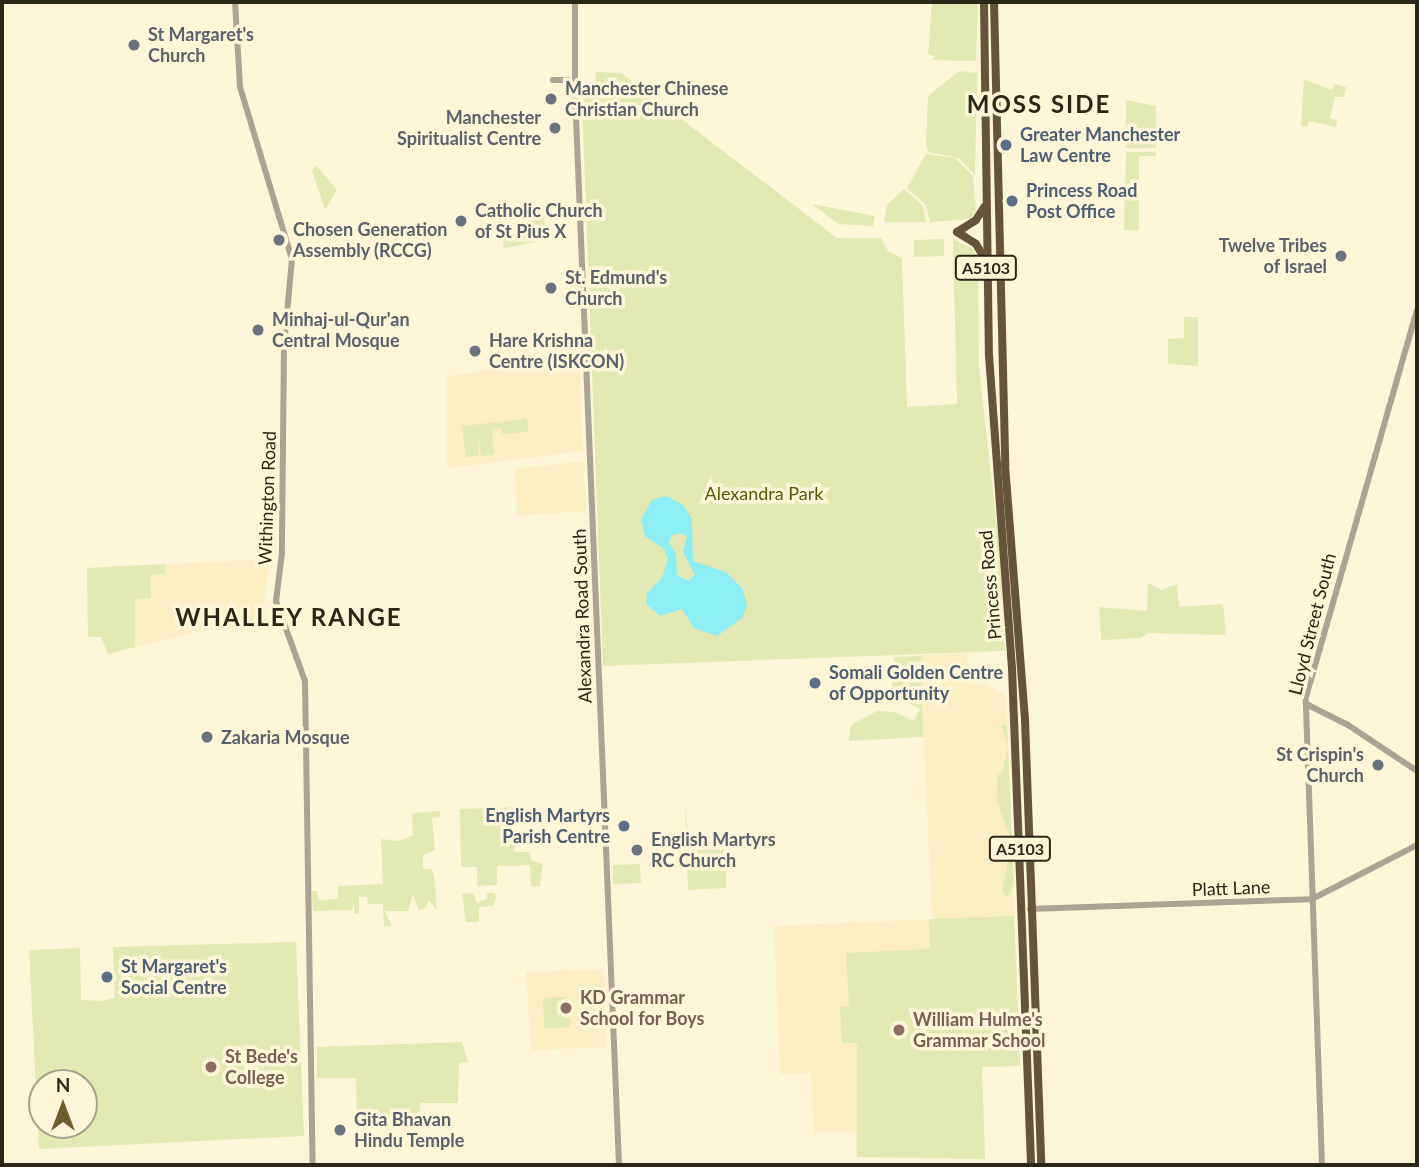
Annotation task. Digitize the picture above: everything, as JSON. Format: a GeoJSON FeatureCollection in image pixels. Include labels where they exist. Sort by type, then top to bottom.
{"type":"FeatureCollection","features":[{"type":"Feature","properties":{"kind":"highway","name":"Princess Road"},"geometry":{"type":"LineString","coordinates":[[984,2],[987,275],[1028,909],[1041,1165]]}},
{"type":"Feature","properties":{"kind":"highway","name":"Princess Road"},"geometry":{"type":"LineString","coordinates":[[994,2],[1005,465],[1022,667],[1031,1165]]}},
{"type":"Feature","properties":{"kind":"highway"},"geometry":{"type":"LineString","coordinates":[[985,205],[976,220],[957,232],[976,244],[987,275]]}},
{"type":"Feature","properties":{"kind":"street","name":"Withington Road"},"geometry":{"type":"LineString","coordinates":[[235,2],[240,87],[292,259],[284,346],[282,553],[276,601],[305,681],[312,1164]]}},
{"type":"Feature","properties":{"kind":"street","name":"Alexandra Road South"},"geometry":{"type":"LineString","coordinates":[[575,2],[575,90],[619,1165]]}},
{"type":"Feature","properties":{"kind":"street"},"geometry":{"type":"LineString","coordinates":[[554,80],[568,80],[575,90]]}},
{"type":"Feature","properties":{"kind":"street","name":"Lloyd Street South"},"geometry":{"type":"LineString","coordinates":[[1322,1165],[1306,704],[1352,524],[1417,311]]}},
{"type":"Feature","properties":{"kind":"street"},"geometry":{"type":"LineString","coordinates":[[1306,704],[1346,724],[1417,771]]}},
{"type":"Feature","properties":{"kind":"street","name":"Platt Lane"},"geometry":{"type":"LineString","coordinates":[[1028,909],[1312,899],[1417,845]]}},
{"type":"Feature","properties":{"kind":"shaded area"},"geometry":{"type":"Polygon","coordinates":[[[575,354],[579,357],[583,451],[447,468],[447,377],[575,354]]]}},
{"type":"Feature","properties":{"kind":"shaded area"},"geometry":{"type":"Polygon","coordinates":[[[583,461],[586,511],[517,516],[515,469],[583,461]]]}},
{"type":"Feature","properties":{"kind":"shaded area"},"geometry":{"type":"Polygon","coordinates":[[[270,559],[264,604],[268,623],[264,627],[200,631],[108,654],[101,637],[88,637],[87,568],[270,559]]]}},
{"type":"Feature","properties":{"kind":"shaded area","name":"William Hulme's Grammar School"},"geometry":{"type":"Polygon","coordinates":[[[967,654],[969,683],[986,684],[1006,696],[1020,1066],[982,1067],[985,1159],[857,1157],[855,1133],[817,1132],[814,1137],[811,1073],[780,1074],[774,926],[932,919],[920,655],[967,654]]]}},
{"type":"Feature","properties":{"kind":"shaded area","name":"KD Grammar School for Boys"},"geometry":{"type":"Polygon","coordinates":[[[604,969],[607,1047],[531,1050],[526,972],[604,969]]]}},
{"type":"Feature","properties":{"kind":"green space"},"geometry":{"type":"Polygon","coordinates":[[[932,2],[978,2],[976,61],[931,60],[935,57],[928,54],[932,2]]]}},
{"type":"Feature","properties":{"kind":"green space"},"geometry":{"type":"Polygon","coordinates":[[[959,71],[977,73],[975,175],[959,158],[928,152],[926,145],[928,96],[959,71]]]}},
{"type":"Feature","properties":{"kind":"green space","name":"Alexandra Park"},"geometry":{"type":"Polygon","coordinates":[[[596,72],[621,73],[837,238],[881,238],[888,251],[902,258],[907,407],[957,404],[953,239],[973,249],[978,258],[979,367],[1000,554],[1005,651],[603,666],[582,103],[595,88],[596,72]]]}},
{"type":"Feature","properties":{"kind":"green space"},"geometry":{"type":"Polygon","coordinates":[[[1304,80],[1332,90],[1334,84],[1346,87],[1344,97],[1335,97],[1330,118],[1337,120],[1336,127],[1309,121],[1307,127],[1301,126],[1304,80]]]}},
{"type":"Feature","properties":{"kind":"green space"},"geometry":{"type":"Polygon","coordinates":[[[1126,100],[1156,106],[1156,148],[1126,148],[1126,100]]]}},
{"type":"Feature","properties":{"kind":"green space"},"geometry":{"type":"Polygon","coordinates":[[[1126,152],[1156,152],[1156,156],[1139,156],[1139,230],[1124,230],[1126,152]]]}},
{"type":"Feature","properties":{"kind":"green space"},"geometry":{"type":"Polygon","coordinates":[[[926,154],[955,158],[973,176],[976,212],[970,219],[930,222],[926,205],[907,188],[926,154]]]}},
{"type":"Feature","properties":{"kind":"green space"},"geometry":{"type":"Polygon","coordinates":[[[317,166],[337,190],[325,210],[312,170],[317,166]]]}},
{"type":"Feature","properties":{"kind":"green space"},"geometry":{"type":"Polygon","coordinates":[[[904,189],[923,206],[926,222],[884,222],[887,205],[904,189]]]}},
{"type":"Feature","properties":{"kind":"green space"},"geometry":{"type":"Polygon","coordinates":[[[812,204],[875,216],[873,226],[838,224],[812,204]]]}},
{"type":"Feature","properties":{"kind":"green space"},"geometry":{"type":"Polygon","coordinates":[[[544,218],[548,240],[504,248],[500,226],[544,218]]]}},
{"type":"Feature","properties":{"kind":"green space"},"geometry":{"type":"Polygon","coordinates":[[[944,239],[944,256],[914,257],[914,240],[944,239]]]}},
{"type":"Feature","properties":{"kind":"green space"},"geometry":{"type":"Polygon","coordinates":[[[1184,317],[1198,317],[1198,366],[1168,364],[1168,339],[1184,338],[1184,317]]]}},
{"type":"Feature","properties":{"kind":"green space"},"geometry":{"type":"Polygon","coordinates":[[[527,419],[528,432],[502,434],[501,428],[492,429],[494,455],[481,456],[477,430],[479,456],[466,457],[462,426],[527,419]]]}},
{"type":"Feature","properties":{"kind":"green space"},"geometry":{"type":"Polygon","coordinates":[[[165,564],[165,574],[150,575],[151,598],[135,599],[135,647],[108,654],[101,637],[88,637],[87,568],[165,564]]]}},
{"type":"Feature","properties":{"kind":"green space"},"geometry":{"type":"Polygon","coordinates":[[[1148,583],[1161,590],[1177,584],[1179,607],[1223,604],[1226,635],[1148,633],[1141,638],[1101,640],[1099,607],[1147,611],[1148,583]]]}},
{"type":"Feature","properties":{"kind":"green space"},"geometry":{"type":"Polygon","coordinates":[[[921,656],[923,737],[849,741],[851,725],[877,711],[895,712],[914,721],[920,709],[891,693],[894,657],[921,656]]]}},
{"type":"Feature","properties":{"kind":"green space"},"geometry":{"type":"Polygon","coordinates":[[[1001,725],[1007,725],[1008,747],[1001,725]]]}},
{"type":"Feature","properties":{"kind":"green space"},"geometry":{"type":"Polygon","coordinates":[[[1008,747],[1014,884],[1007,898],[1002,891],[1008,861],[1005,836],[1009,834],[997,802],[998,774],[1002,775],[1008,747]]]}},
{"type":"Feature","properties":{"kind":"green space"},"geometry":{"type":"Polygon","coordinates":[[[685,800],[688,838],[725,837],[726,888],[688,890],[685,800]]]}},
{"type":"Feature","properties":{"kind":"green space"},"geometry":{"type":"Polygon","coordinates":[[[525,807],[526,818],[517,813],[515,818],[514,852],[530,852],[531,860],[543,864],[540,886],[531,886],[530,865],[497,866],[497,885],[477,886],[477,867],[461,867],[460,809],[525,807]]]}},
{"type":"Feature","properties":{"kind":"green space"},"geometry":{"type":"Polygon","coordinates":[[[440,811],[440,817],[432,818],[435,850],[423,855],[423,869],[431,869],[434,875],[437,910],[428,900],[427,907],[419,910],[413,895],[408,911],[385,911],[392,926],[384,926],[383,904],[368,904],[367,897],[359,897],[359,914],[354,914],[354,903],[351,910],[313,911],[312,891],[317,891],[318,900],[338,899],[338,886],[383,884],[381,839],[400,841],[413,835],[412,813],[440,811]]]}},
{"type":"Feature","properties":{"kind":"green space"},"geometry":{"type":"Polygon","coordinates":[[[640,864],[641,883],[613,884],[613,865],[640,864]]]}},
{"type":"Feature","properties":{"kind":"green space"},"geometry":{"type":"Polygon","coordinates":[[[473,893],[477,903],[487,899],[487,893],[495,893],[496,898],[493,906],[479,907],[479,922],[466,922],[462,894],[473,893]]]}},
{"type":"Feature","properties":{"kind":"green space","name":"William Hulme's Grammar School"},"geometry":{"type":"Polygon","coordinates":[[[1014,916],[1020,1066],[982,1067],[985,1159],[857,1157],[857,1043],[842,1043],[840,1007],[849,1006],[846,953],[930,949],[929,919],[1014,916]]]}},
{"type":"Feature","properties":{"kind":"green space","name":"St Bede's College"},"geometry":{"type":"Polygon","coordinates":[[[296,942],[304,1136],[39,1149],[38,1139],[98,1139],[98,1069],[35,1069],[29,950],[80,948],[81,1000],[101,1001],[115,998],[113,947],[296,942]]]}},
{"type":"Feature","properties":{"kind":"green space"},"geometry":{"type":"Polygon","coordinates":[[[569,997],[570,1027],[544,1028],[543,998],[569,997]]]}},
{"type":"Feature","properties":{"kind":"green space"},"geometry":{"type":"Polygon","coordinates":[[[462,1042],[468,1062],[459,1063],[458,1103],[420,1103],[420,1114],[357,1117],[356,1078],[317,1078],[317,1047],[462,1042]]]}},
{"type":"Feature","properties":{"kind":"water"},"geometry":{"type":"Polygon","coordinates":[[[667,496],[683,505],[692,519],[693,561],[726,572],[743,589],[747,606],[742,618],[717,636],[694,628],[682,609],[660,616],[646,604],[647,593],[662,578],[668,559],[664,549],[645,536],[641,520],[652,500],[667,496]],[[682,533],[672,535],[669,543],[676,553],[677,575],[688,581],[695,575],[683,552],[687,537],[682,533]]]}},
{"type":"Feature","properties":{"kind":"place","name":"St Margaret's Church"},"geometry":{"type":"Point","coordinates":[134,45]}},
{"type":"Feature","properties":{"kind":"place","name":"Manchester Chinese Christian Church"},"geometry":{"type":"Point","coordinates":[551,99]}},
{"type":"Feature","properties":{"kind":"place","name":"Manchester Spiritualist Centre"},"geometry":{"type":"Point","coordinates":[555,128]}},
{"type":"Feature","properties":{"kind":"place","name":"Greater Manchester Law Centre"},"geometry":{"type":"Point","coordinates":[1006,145]}},
{"type":"Feature","properties":{"kind":"place","name":"Princess Road Post Office"},"geometry":{"type":"Point","coordinates":[1012,201]}},
{"type":"Feature","properties":{"kind":"place","name":"Catholic Church of St Pius X"},"geometry":{"type":"Point","coordinates":[461,221]}},
{"type":"Feature","properties":{"kind":"place","name":"Chosen Generation Assembly (RCCG)"},"geometry":{"type":"Point","coordinates":[279,240]}},
{"type":"Feature","properties":{"kind":"place","name":"Twelve Tribes of Israel"},"geometry":{"type":"Point","coordinates":[1341,256]}},
{"type":"Feature","properties":{"kind":"place","name":"St. Edmund's Church"},"geometry":{"type":"Point","coordinates":[551,288]}},
{"type":"Feature","properties":{"kind":"place","name":"Minhaj-ul-Qur'an Central Mosque"},"geometry":{"type":"Point","coordinates":[258,330]}},
{"type":"Feature","properties":{"kind":"place","name":"Hare Krishna Centre (ISKCON)"},"geometry":{"type":"Point","coordinates":[475,351]}},
{"type":"Feature","properties":{"kind":"place","name":"Somali Golden Centre of Opportunity"},"geometry":{"type":"Point","coordinates":[815,683]}},
{"type":"Feature","properties":{"kind":"place","name":"Zakaria Mosque"},"geometry":{"type":"Point","coordinates":[207,737]}},
{"type":"Feature","properties":{"kind":"place","name":"St Crispin's Church"},"geometry":{"type":"Point","coordinates":[1378,765]}},
{"type":"Feature","properties":{"kind":"place","name":"English Martyrs Parish Centre"},"geometry":{"type":"Point","coordinates":[624,826]}},
{"type":"Feature","properties":{"kind":"place","name":"English Martyrs RC Church"},"geometry":{"type":"Point","coordinates":[637,850]}},
{"type":"Feature","properties":{"kind":"place","name":"St Margaret's Social Centre"},"geometry":{"type":"Point","coordinates":[107,977]}},
{"type":"Feature","properties":{"kind":"place","name":"KD Grammar School for Boys"},"geometry":{"type":"Point","coordinates":[566,1008]}},
{"type":"Feature","properties":{"kind":"place","name":"William Hulme's Grammar School"},"geometry":{"type":"Point","coordinates":[899,1030]}},
{"type":"Feature","properties":{"kind":"place","name":"St Bede's College"},"geometry":{"type":"Point","coordinates":[211,1067]}},
{"type":"Feature","properties":{"kind":"place","name":"Gita Bhavan Hindu Temple"},"geometry":{"type":"Point","coordinates":[340,1130]}},
{"type":"Feature","properties":{"kind":"district","name":"MOSS SIDE"},"geometry":{"type":"Point","coordinates":[1039,104]}},
{"type":"Feature","properties":{"kind":"district","name":"WHALLEY RANGE"},"geometry":{"type":"Point","coordinates":[289,617]}}]}
